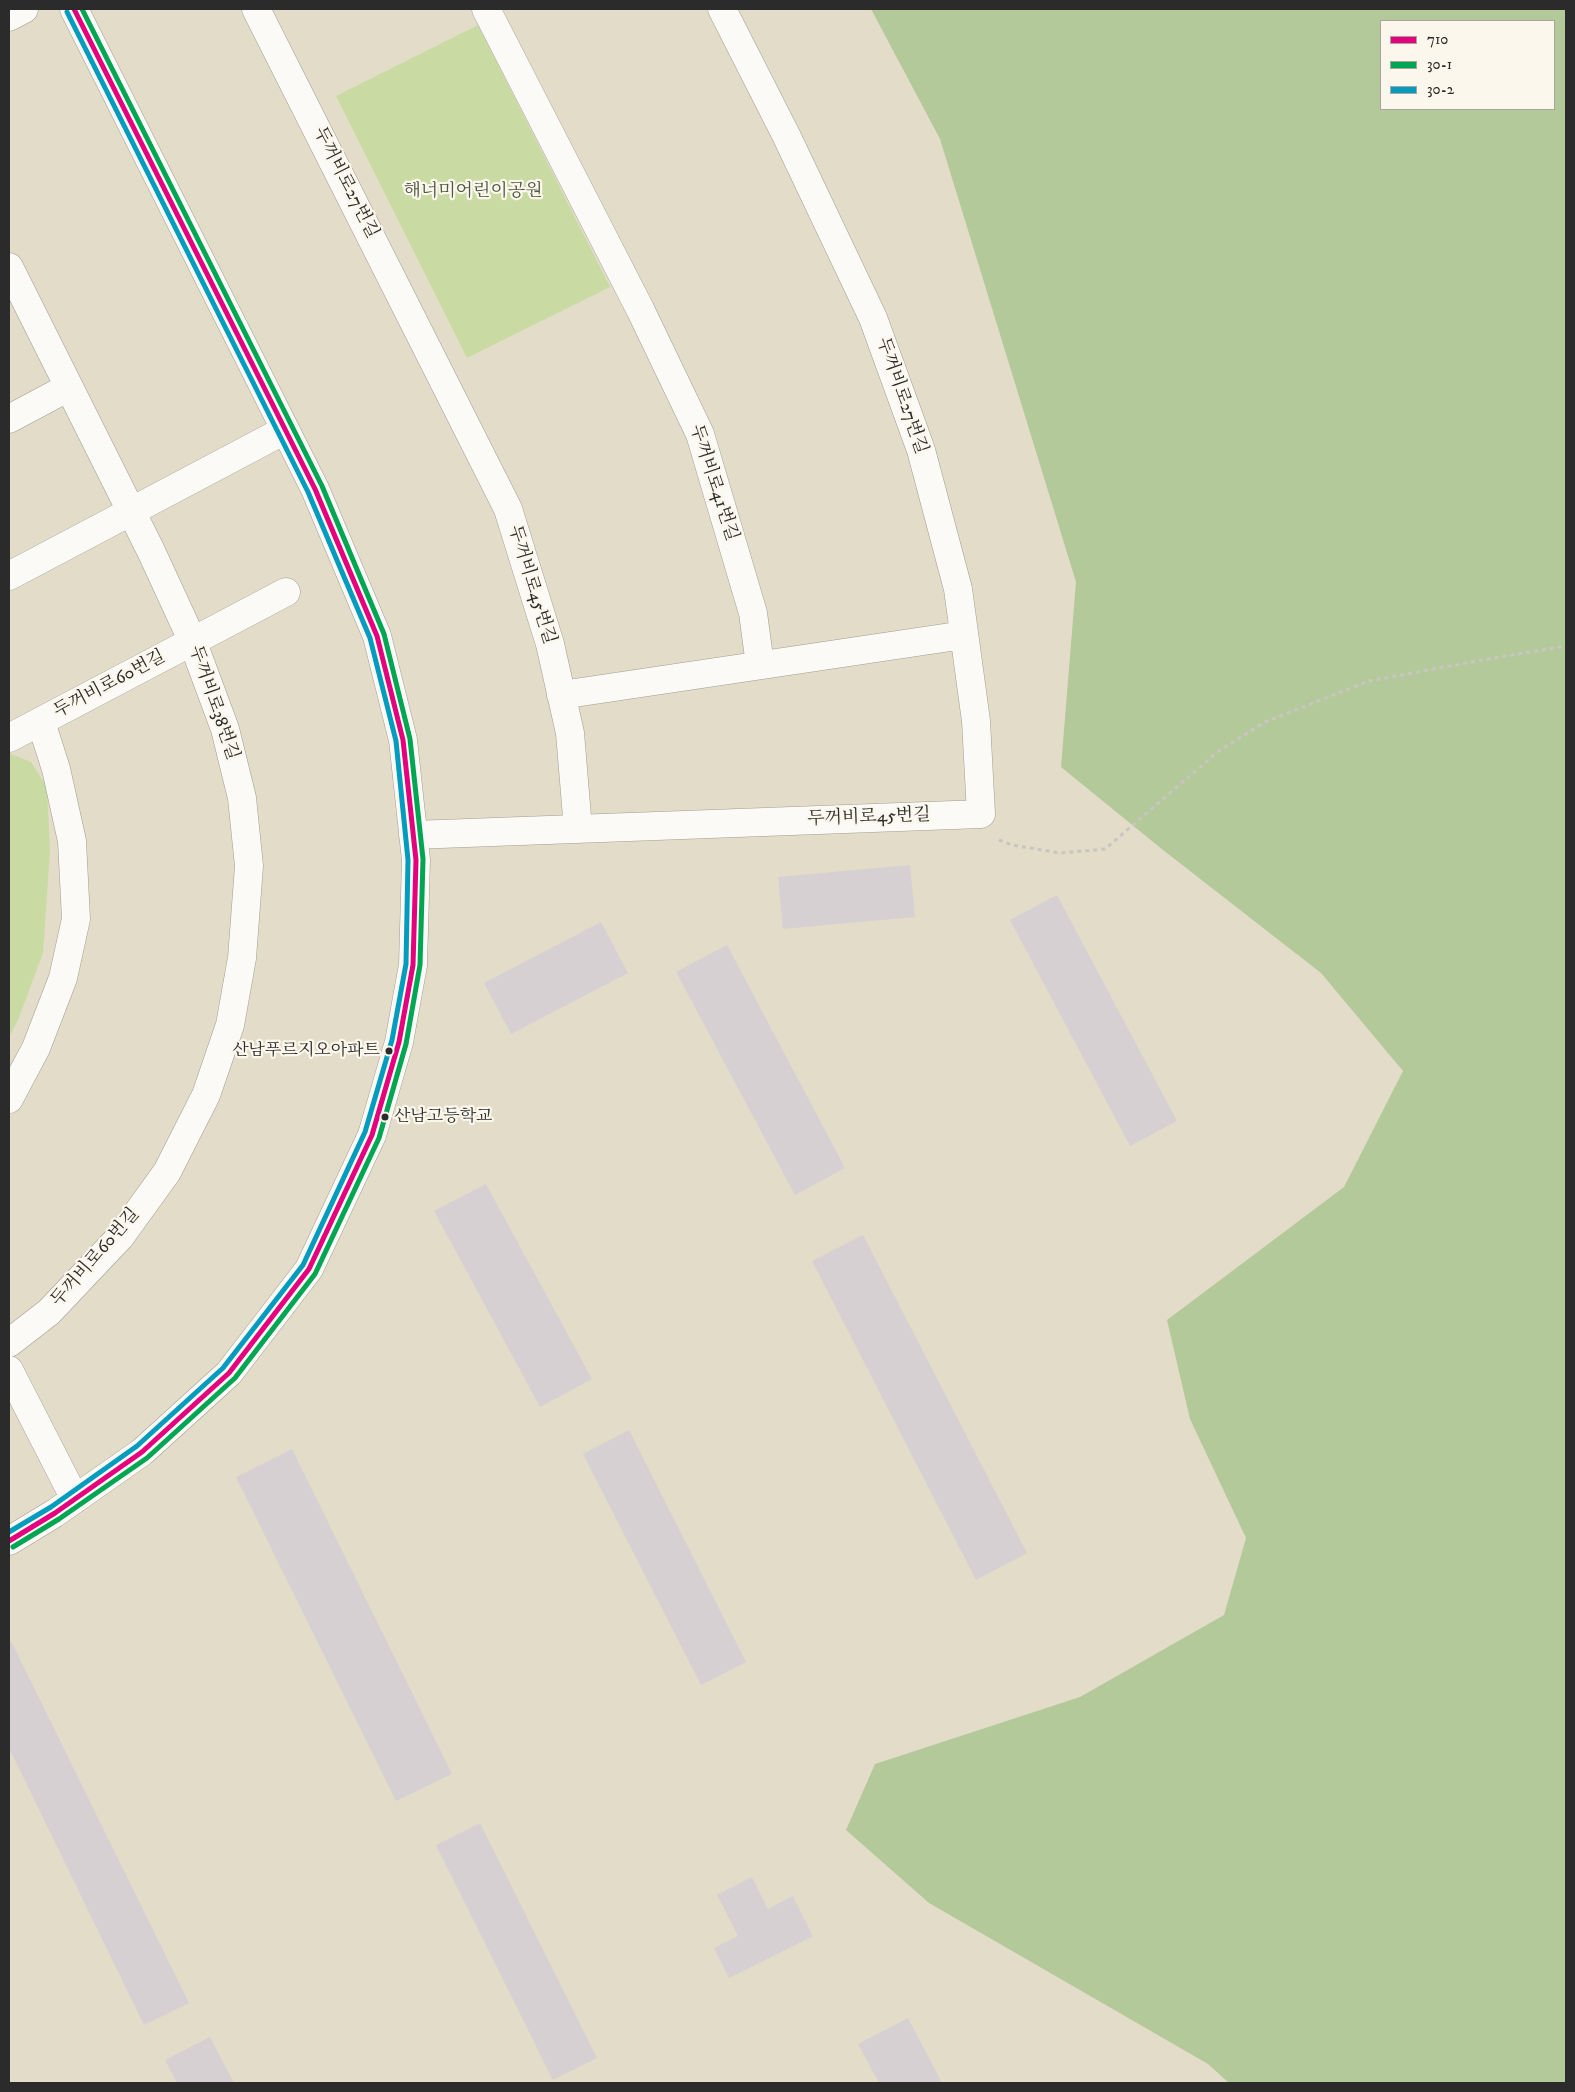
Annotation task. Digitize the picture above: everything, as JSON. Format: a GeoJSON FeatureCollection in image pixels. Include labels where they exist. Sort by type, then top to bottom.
{"type":"FeatureCollection","features":[{"type":"Feature","properties":{"kind":"street"},"geometry":{"type":"LineString","coordinates":[[9,17],[24,9]]}},
{"type":"Feature","properties":{"kind":"street"},"geometry":{"type":"LineString","coordinates":[[9,1541],[75,1499],[142,1452],[229,1373],[309,1269],[372,1135],[399,1042],[412,965],[416,860],[403,740],[377,636],[314,488],[74,9]]}},
{"type":"Feature","properties":{"kind":"street","name":"두꺼비로27번길"},"geometry":{"type":"LineString","coordinates":[[256,9],[433,357]]}},
{"type":"Feature","properties":{"kind":"street","name":"두꺼비로41번길"},"geometry":{"type":"LineString","coordinates":[[486,9],[640,309],[700,434],[752,613],[760,665]]}},
{"type":"Feature","properties":{"kind":"street","name":"두꺼비로27번길"},"geometry":{"type":"LineString","coordinates":[[722,9],[786,135],[873,318],[921,450],[958,589],[976,721],[981,814]]}},
{"type":"Feature","properties":{"kind":"street","name":"두꺼비로38번길"},"geometry":{"type":"LineString","coordinates":[[9,267],[131,511],[192,640],[225,729],[242,798],[249,866],[242,958],[230,1025]]}},
{"type":"Feature","properties":{"kind":"street","name":"두꺼비로45번길"},"geometry":{"type":"LineString","coordinates":[[433,357],[508,509],[550,644],[570,733],[578,829]]}},
{"type":"Feature","properties":{"kind":"street"},"geometry":{"type":"LineString","coordinates":[[9,419],[69,387]]}},
{"type":"Feature","properties":{"kind":"street"},"geometry":{"type":"LineString","coordinates":[[9,576],[285,430]]}},
{"type":"Feature","properties":{"kind":"street","name":"두꺼비로60번길"},"geometry":{"type":"LineString","coordinates":[[9,738],[286,592]]}},
{"type":"Feature","properties":{"kind":"street"},"geometry":{"type":"LineString","coordinates":[[561,694],[964,635]]}},
{"type":"Feature","properties":{"kind":"street","name":"두꺼비로60번길"},"geometry":{"type":"LineString","coordinates":[[9,1099],[36,1048],[63,978],[76,919],[72,841],[56,769],[41,722]]}},
{"type":"Feature","properties":{"kind":"street","name":"두꺼비로45번길"},"geometry":{"type":"LineString","coordinates":[[413,835],[981,814]]}},
{"type":"Feature","properties":{"kind":"street","name":"두꺼비로60번길"},"geometry":{"type":"LineString","coordinates":[[9,1343],[49,1312],[120,1237],[167,1172],[206,1096],[230,1025]]}},
{"type":"Feature","properties":{"kind":"street"},"geometry":{"type":"LineString","coordinates":[[9,1370],[75,1499]]}},
{"type":"Feature","properties":{"kind":"path"},"geometry":{"type":"LineString","coordinates":[[995,839],[1012,845],[1060,854],[1105,849],[1220,750],[1264,722],[1369,681],[1476,660],[1566,646]]}},
{"type":"Feature","properties":{"kind":"green space"},"geometry":{"type":"Polygon","coordinates":[[[871,9],[1566,9],[1566,2083],[1229,2083],[1208,2064],[929,1903],[846,1830],[875,1764],[1080,1697],[1224,1615],[1246,1538],[1190,1419],[1167,1320],[1344,1187],[1403,1071],[1321,973],[1163,850],[1061,767],[1076,582],[940,139],[871,9]]]}},
{"type":"Feature","properties":{"kind":"green space","name":"해너미어린이공원"},"geometry":{"type":"Polygon","coordinates":[[[478,25],[610,287],[467,358],[336,96],[478,25]]]}},
{"type":"Feature","properties":{"kind":"green space"},"geometry":{"type":"Polygon","coordinates":[[[11,754],[31,762],[47,787],[50,850],[43,953],[18,1020],[9,1037],[9,755],[11,754]]]}},
{"type":"Feature","properties":{"kind":"building"},"geometry":{"type":"Polygon","coordinates":[[[910,865],[915,917],[783,929],[778,877],[910,865]]]}},
{"type":"Feature","properties":{"kind":"building"},"geometry":{"type":"Polygon","coordinates":[[[1057,895],[1177,1121],[1130,1146],[1010,920],[1057,895]]]}},
{"type":"Feature","properties":{"kind":"building"},"geometry":{"type":"Polygon","coordinates":[[[601,922],[628,973],[511,1034],[484,983],[601,922]]]}},
{"type":"Feature","properties":{"kind":"building"},"geometry":{"type":"Polygon","coordinates":[[[727,945],[845,1168],[795,1195],[676,972],[727,945]]]}},
{"type":"Feature","properties":{"kind":"building"},"geometry":{"type":"Polygon","coordinates":[[[486,1184],[592,1379],[540,1407],[434,1211],[486,1184]]]}},
{"type":"Feature","properties":{"kind":"building"},"geometry":{"type":"Polygon","coordinates":[[[863,1235],[1027,1553],[976,1580],[812,1261],[863,1235]]]}},
{"type":"Feature","properties":{"kind":"building"},"geometry":{"type":"Polygon","coordinates":[[[629,1430],[746,1662],[701,1685],[583,1454],[629,1430]]]}},
{"type":"Feature","properties":{"kind":"building"},"geometry":{"type":"Polygon","coordinates":[[[292,1449],[452,1774],[396,1801],[236,1477],[292,1449]]]}},
{"type":"Feature","properties":{"kind":"building"},"geometry":{"type":"Polygon","coordinates":[[[11,1641],[189,2003],[144,2025],[9,1748],[9,1643],[11,1641]]]}},
{"type":"Feature","properties":{"kind":"building"},"geometry":{"type":"Polygon","coordinates":[[[480,1823],[597,2058],[553,2080],[436,1845],[480,1823]]]}},
{"type":"Feature","properties":{"kind":"building"},"geometry":{"type":"Polygon","coordinates":[[[752,1877],[768,1909],[793,1896],[813,1936],[729,1978],[714,1948],[738,1936],[717,1895],[752,1877]]]}},
{"type":"Feature","properties":{"kind":"building"},"geometry":{"type":"Polygon","coordinates":[[[908,2018],[942,2083],[879,2083],[858,2044],[908,2018]]]}},
{"type":"Feature","properties":{"kind":"building"},"geometry":{"type":"Polygon","coordinates":[[[210,2037],[234,2083],[177,2083],[165,2060],[210,2037]]]}},
{"type":"Feature","properties":{"kind":"transit line","name":"710"},"geometry":{"type":"LineString","coordinates":[[9,1541],[55,1513],[142,1452],[229,1373],[309,1269],[372,1135],[399,1042],[413,965],[416,860],[403,740],[377,636],[315,489],[74,9]]}},
{"type":"Feature","properties":{"kind":"transit line","name":"30-1"},"geometry":{"type":"LineString","coordinates":[[13,1547],[59,1519],[147,1458],[235,1378],[315,1274],[379,1138],[406,1044],[420,965],[423,859],[410,739],[384,634],[322,486],[82,9]]}},
{"type":"Feature","properties":{"kind":"transit line","name":"30-2"},"geometry":{"type":"LineString","coordinates":[[9,1532],[51,1507],[137,1446],[223,1368],[303,1265],[365,1132],[392,1040],[406,964],[408,860],[396,741],[370,638],[308,492],[67,12]]}},
{"type":"Feature","properties":{"kind":"place","name":"산남푸르지오아파트"},"geometry":{"type":"Point","coordinates":[389,1051]}},
{"type":"Feature","properties":{"kind":"place","name":"산남고등학교"},"geometry":{"type":"Point","coordinates":[385,1117]}}]}
